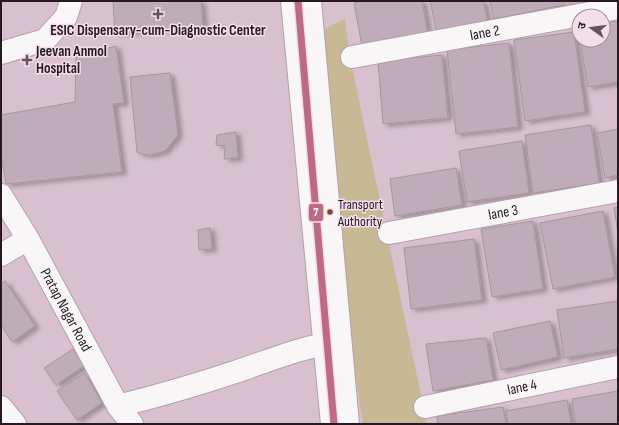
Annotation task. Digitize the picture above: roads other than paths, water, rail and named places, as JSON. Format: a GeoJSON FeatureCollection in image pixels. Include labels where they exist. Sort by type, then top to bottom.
{"type":"FeatureCollection","features":[{"type":"Feature","properties":{"kind":"street"},"geometry":{"type":"LineString","coordinates":[[1,53],[45,40],[66,16],[71,1]]}},
{"type":"Feature","properties":{"kind":"street"},"geometry":{"type":"LineString","coordinates":[[292,1],[332,343],[348,424]]}},
{"type":"Feature","properties":{"kind":"street"},"geometry":{"type":"LineString","coordinates":[[310,1],[332,343],[332,424]]}},
{"type":"Feature","properties":{"kind":"street","name":"lane 2"},"geometry":{"type":"LineString","coordinates":[[352,57],[618,8]]}},
{"type":"Feature","properties":{"kind":"street","name":"lane 3"},"geometry":{"type":"LineString","coordinates":[[389,233],[618,191]]}},
{"type":"Feature","properties":{"kind":"street","name":"Pratap Nagar Road"},"geometry":{"type":"LineString","coordinates":[[1,195],[28,239],[118,406],[132,424]]}},
{"type":"Feature","properties":{"kind":"street"},"geometry":{"type":"LineString","coordinates":[[1,255],[28,239]]}},
{"type":"Feature","properties":{"kind":"street"},"geometry":{"type":"LineString","coordinates":[[118,406],[188,387],[276,358],[332,343]]}},
{"type":"Feature","properties":{"kind":"street","name":"lane 4"},"geometry":{"type":"LineString","coordinates":[[425,407],[618,368]]}},
{"type":"Feature","properties":{"kind":"street"},"geometry":{"type":"LineString","coordinates":[[1,407],[15,424]]}},
{"type":"Feature","properties":{"kind":"place","name":"ESIC Dispensary-cum-Diagnostic Center"},"geometry":{"type":"Point","coordinates":[158,14]}},
{"type":"Feature","properties":{"kind":"place","name":"Jeevan Anmol Hospital"},"geometry":{"type":"Point","coordinates":[27,60]}},
{"type":"Feature","properties":{"kind":"place","name":"Transport Authority"},"geometry":{"type":"Point","coordinates":[330,212]}}]}
